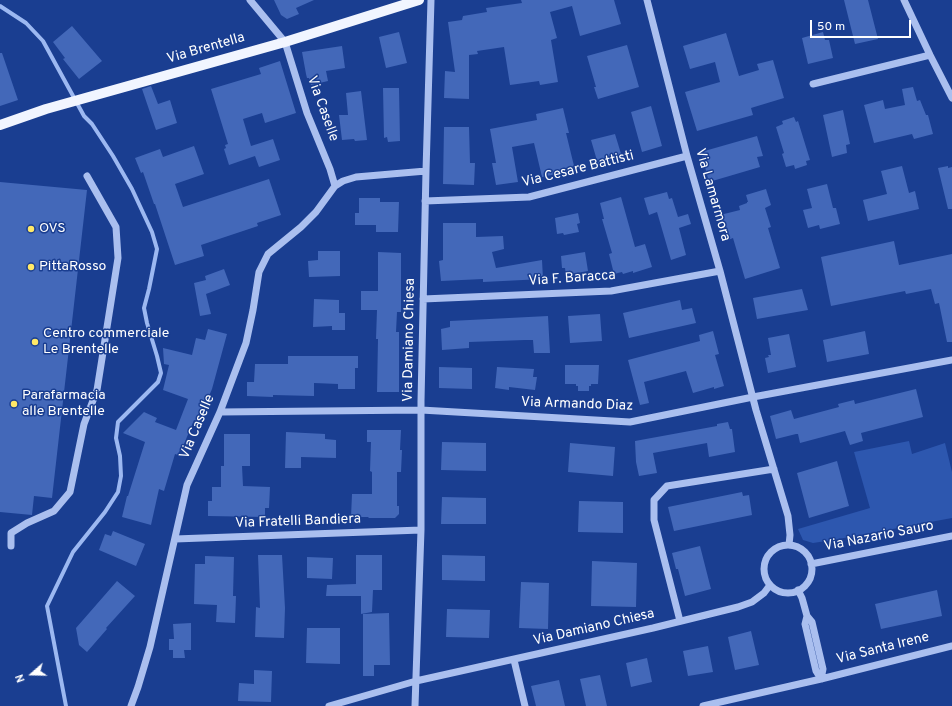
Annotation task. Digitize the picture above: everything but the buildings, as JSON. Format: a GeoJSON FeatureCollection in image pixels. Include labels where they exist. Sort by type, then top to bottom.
{"type":"FeatureCollection","features":[{"type":"Feature","properties":{"kind":"main road","name":"Via Brentella"},"geometry":{"type":"LineString","coordinates":[[0,125],[46,109],[285,42],[419,0]]}},
{"type":"Feature","properties":{"kind":"street"},"geometry":{"type":"LineString","coordinates":[[250,0],[285,42]]}},
{"type":"Feature","properties":{"kind":"street","name":"Via Damiano Chiesa"},"geometry":{"type":"LineString","coordinates":[[415,706],[421,530],[421,410],[431,0]]}},
{"type":"Feature","properties":{"kind":"street","name":"Via Lamarmora"},"geometry":{"type":"LineString","coordinates":[[647,0],[687,156],[720,271],[753,397]]}},
{"type":"Feature","properties":{"kind":"street"},"geometry":{"type":"LineString","coordinates":[[904,0],[952,98]]}},
{"type":"Feature","properties":{"kind":"street","name":"Via Caselle"},"geometry":{"type":"LineString","coordinates":[[285,42],[307,113],[330,169],[335,186]]}},
{"type":"Feature","properties":{"kind":"street"},"geometry":{"type":"LineString","coordinates":[[814,84],[930,55]]}},
{"type":"Feature","properties":{"kind":"street","name":"Via Cesare Battisti"},"geometry":{"type":"LineString","coordinates":[[425,201],[529,198],[687,156]]}},
{"type":"Feature","properties":{"kind":"street","name":"Via Caselle"},"geometry":{"type":"LineString","coordinates":[[131,706],[150,647],[187,485],[220,412],[246,343],[259,272],[268,254],[301,227],[316,212],[335,186],[343,181],[356,177],[426,171]]}},
{"type":"Feature","properties":{"kind":"street"},"geometry":{"type":"LineString","coordinates":[[11,546],[11,533],[27,523],[54,512],[70,492],[84,424],[97,390],[118,258],[116,227],[87,176]]}},
{"type":"Feature","properties":{"kind":"street","name":"Via F. Baracca"},"geometry":{"type":"LineString","coordinates":[[424,300],[611,291],[720,271]]}},
{"type":"Feature","properties":{"kind":"street","name":"Via Armando Diaz"},"geometry":{"type":"LineString","coordinates":[[220,412],[421,410],[630,422],[753,397],[952,360]]}},
{"type":"Feature","properties":{"kind":"street"},"geometry":{"type":"LineString","coordinates":[[753,397],[788,516],[789,545],[774,549],[766,559],[764,570],[770,585],[775,589],[786,593],[798,590]]}},
{"type":"Feature","properties":{"kind":"street"},"geometry":{"type":"LineString","coordinates":[[680,621],[654,520],[654,500],[667,486],[774,469]]}},
{"type":"Feature","properties":{"kind":"street","name":"Via Fratelli Bandiera"},"geometry":{"type":"LineString","coordinates":[[175,539],[421,530]]}},
{"type":"Feature","properties":{"kind":"street","name":"Via Nazario Sauro"},"geometry":{"type":"LineString","coordinates":[[811,564],[952,536]]}},
{"type":"Feature","properties":{"kind":"street","name":"Via Nazario Sauro"},"geometry":{"type":"LineString","coordinates":[[789,545],[797,547],[803,551],[811,564],[809,579],[805,586],[798,590]]}},
{"type":"Feature","properties":{"kind":"street","name":"Via Damiano Chiesa"},"geometry":{"type":"LineString","coordinates":[[416,681],[653,628],[752,602],[764,593],[770,585]]}},
{"type":"Feature","properties":{"kind":"street","name":"Via Santa Irene"},"geometry":{"type":"LineString","coordinates":[[798,590],[807,616],[812,622],[823,669],[821,679]]}},
{"type":"Feature","properties":{"kind":"street","name":"Via Santa Irene"},"geometry":{"type":"LineString","coordinates":[[703,706],[821,679],[952,646]]}},
{"type":"Feature","properties":{"kind":"street"},"geometry":{"type":"LineString","coordinates":[[514,660],[525,706]]}},
{"type":"Feature","properties":{"kind":"street"},"geometry":{"type":"LineString","coordinates":[[329,706],[416,681]]}},
{"type":"Feature","properties":{"kind":"shaded area"},"geometry":{"type":"Polygon","coordinates":[[[909,441],[912,454],[945,443],[952,472],[952,518],[813,543],[803,540],[798,529],[870,508],[854,452],[909,441]]]}},
{"type":"Feature","properties":{"kind":"waterway"},"geometry":{"type":"LineString","coordinates":[[0,6],[26,23],[43,41],[84,116],[92,124],[132,189],[152,232],[157,249],[144,308],[161,373],[158,382],[118,422],[116,438],[120,456],[121,476],[118,492],[105,512],[73,552],[47,606],[66,706]]}},
{"type":"Feature","properties":{"kind":"place","name":"OVS"},"geometry":{"type":"Point","coordinates":[31,229]}},
{"type":"Feature","properties":{"kind":"place","name":"PittaRosso"},"geometry":{"type":"Point","coordinates":[31,267]}},
{"type":"Feature","properties":{"kind":"place","name":"Centro commerciale Le Brentelle"},"geometry":{"type":"Point","coordinates":[35,342]}},
{"type":"Feature","properties":{"kind":"place","name":"Parafarmacia alle Brentelle"},"geometry":{"type":"Point","coordinates":[14,404]}}]}
